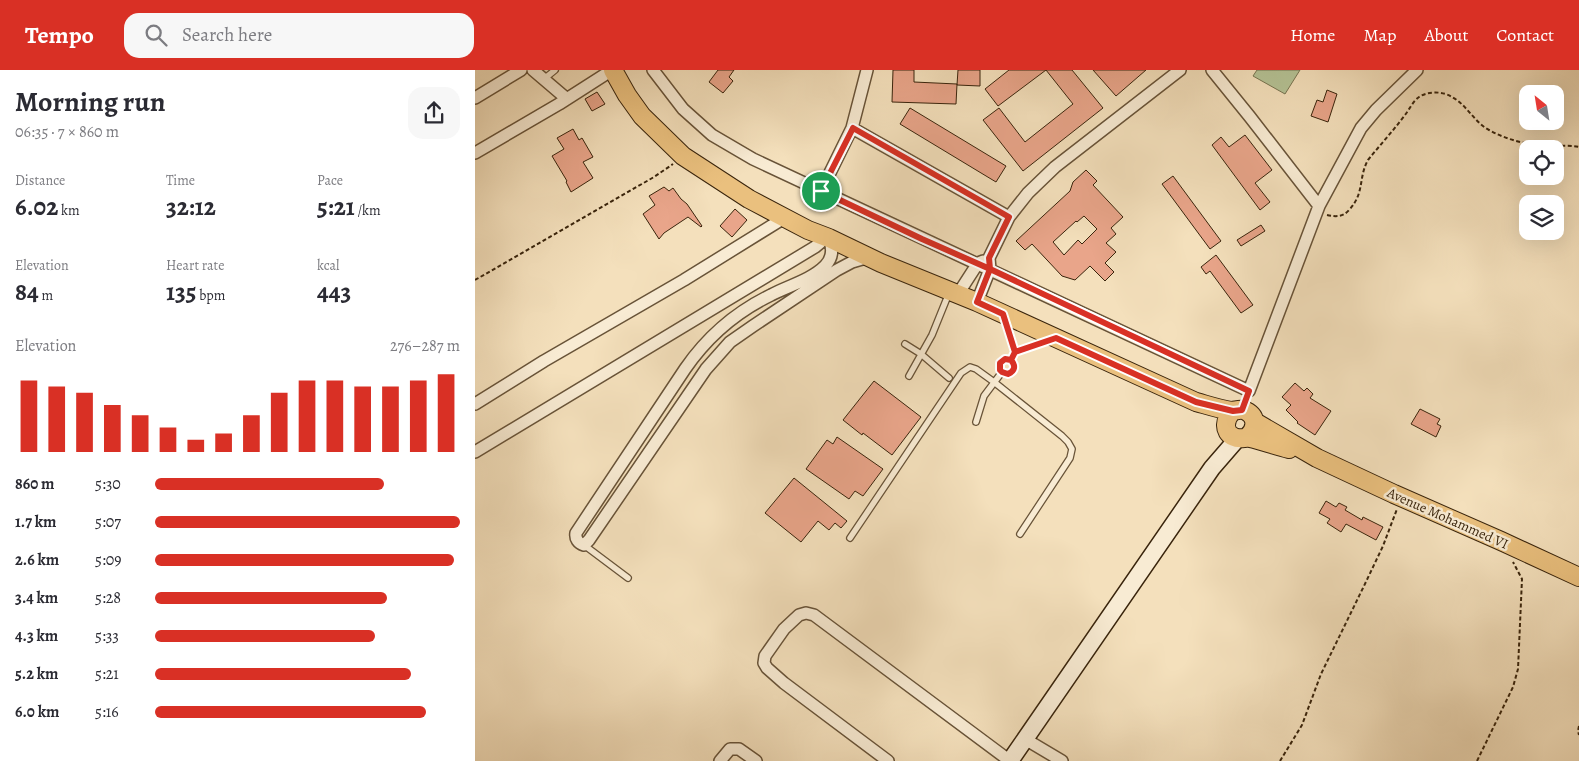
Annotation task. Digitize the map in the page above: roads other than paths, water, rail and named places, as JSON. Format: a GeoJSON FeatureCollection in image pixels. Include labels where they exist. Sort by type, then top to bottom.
{"type":"FeatureCollection","features":[{"type":"Feature","properties":{"kind":"main road","name":"Avenue Mohammed VI"},"geometry":{"type":"LineString","coordinates":[[613,70],[642,116],[683,156],[749,199],[783,218],[869,257],[977,302],[1196,402],[1238,425],[1317,458],[1401,498],[1579,577]]}},
{"type":"Feature","properties":{"kind":"street"},"geometry":{"type":"LineString","coordinates":[[475,90],[506,70]]}},
{"type":"Feature","properties":{"kind":"street"},"geometry":{"type":"LineString","coordinates":[[475,98],[521,70]]}},
{"type":"Feature","properties":{"kind":"street"},"geometry":{"type":"LineString","coordinates":[[533,70],[567,99]]}},
{"type":"Feature","properties":{"kind":"street"},"geometry":{"type":"LineString","coordinates":[[475,153],[613,70]]}},
{"type":"Feature","properties":{"kind":"street"},"geometry":{"type":"LineString","coordinates":[[653,70],[683,109],[712,135],[753,159],[922,239],[978,263],[989,263],[1249,391]]}},
{"type":"Feature","properties":{"kind":"street"},"geometry":{"type":"LineString","coordinates":[[821,191],[853,128],[866,70]]}},
{"type":"Feature","properties":{"kind":"street"},"geometry":{"type":"LineString","coordinates":[[977,302],[989,263],[1009,217],[1029,194],[1055,167],[1180,70]]}},
{"type":"Feature","properties":{"kind":"street"},"geometry":{"type":"LineString","coordinates":[[1212,70],[1319,206]]}},
{"type":"Feature","properties":{"kind":"street"},"geometry":{"type":"LineString","coordinates":[[888,761],[784,684],[767,668],[765,656],[784,629],[799,615],[806,613],[814,615],[1010,761],[1212,468],[1238,425],[1319,206],[1361,128],[1376,110],[1417,70]]}},
{"type":"Feature","properties":{"kind":"street"},"geometry":{"type":"LineString","coordinates":[[853,128],[1009,217]]}},
{"type":"Feature","properties":{"kind":"street"},"geometry":{"type":"LineString","coordinates":[[475,404],[544,361],[684,280],[783,218]]}},
{"type":"Feature","properties":{"kind":"street"},"geometry":{"type":"LineString","coordinates":[[475,452],[808,252],[828,238],[832,250],[831,257],[819,277],[730,342],[714,360],[584,545],[577,539],[576,533],[685,369],[701,348],[720,329],[744,310],[770,295],[819,277],[869,257]]}},
{"type":"Feature","properties":{"kind":"street"},"geometry":{"type":"LineString","coordinates":[[954,293],[978,263]]}},
{"type":"Feature","properties":{"kind":"street"},"geometry":{"type":"LineString","coordinates":[[1025,739],[1062,761]]}},
{"type":"Feature","properties":{"kind":"street"},"geometry":{"type":"LineString","coordinates":[[720,761],[730,749],[739,749],[756,761]]}},
{"type":"Feature","properties":{"kind":"lane"},"geometry":{"type":"LineString","coordinates":[[544,79],[555,70]]}},
{"type":"Feature","properties":{"kind":"lane"},"geometry":{"type":"LineString","coordinates":[[909,376],[933,335],[954,293]]}},
{"type":"Feature","properties":{"kind":"lane"},"geometry":{"type":"LineString","coordinates":[[1003,314],[1015,352],[1011,360]]}},
{"type":"Feature","properties":{"kind":"lane"},"geometry":{"type":"LineString","coordinates":[[1015,352],[1056,338]]}},
{"type":"Feature","properties":{"kind":"lane"},"geometry":{"type":"LineString","coordinates":[[905,344],[921,354],[949,378]]}},
{"type":"Feature","properties":{"kind":"lane"},"geometry":{"type":"LineString","coordinates":[[1002,372],[1000,370],[1000,363],[1005,359],[1011,360]]}},
{"type":"Feature","properties":{"kind":"lane"},"geometry":{"type":"LineString","coordinates":[[1002,372],[1008,374],[1011,372],[1014,366],[1011,360]]}},
{"type":"Feature","properties":{"kind":"lane"},"geometry":{"type":"LineString","coordinates":[[850,538],[961,373],[970,367],[994,382],[1062,436],[1072,450],[1070,458],[1020,534]]}},
{"type":"Feature","properties":{"kind":"lane"},"geometry":{"type":"LineString","coordinates":[[977,422],[984,396],[1002,372]]}},
{"type":"Feature","properties":{"kind":"lane"},"geometry":{"type":"LineString","coordinates":[[584,545],[627,578]]}}]}
